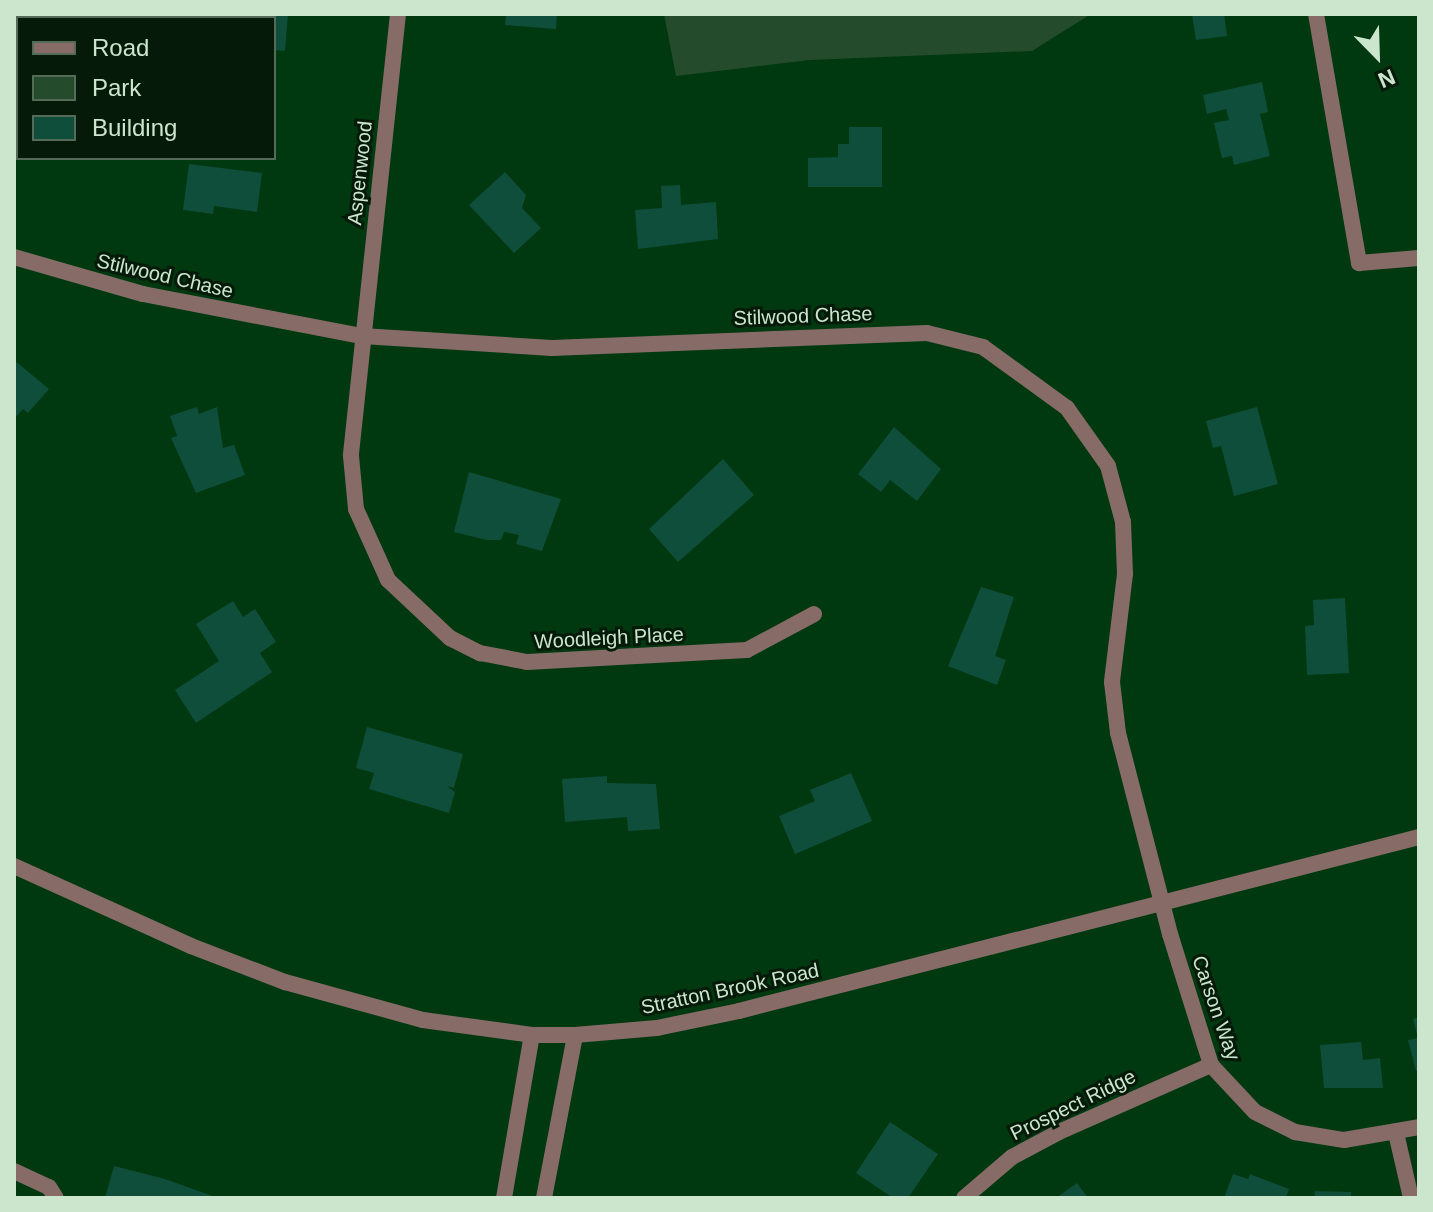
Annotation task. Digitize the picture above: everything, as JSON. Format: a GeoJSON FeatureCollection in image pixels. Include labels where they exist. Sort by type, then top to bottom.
{"type":"FeatureCollection","features":[{"type":"Feature","properties":{"kind":"street","name":"Aspenwood"},"geometry":{"type":"LineString","coordinates":[[362,336],[398,14]]}},
{"type":"Feature","properties":{"kind":"street"},"geometry":{"type":"LineString","coordinates":[[1316,14],[1359,263],[1419,258]]}},
{"type":"Feature","properties":{"kind":"street","name":"Stilwood Chase"},"geometry":{"type":"LineString","coordinates":[[14,257],[143,294],[362,336],[552,348],[927,333],[983,347],[1033,379],[1067,408],[1108,466],[1123,522],[1125,574],[1112,682],[1118,733],[1161,900]]}},
{"type":"Feature","properties":{"kind":"street","name":"Woodleigh Place"},"geometry":{"type":"LineString","coordinates":[[362,336],[351,456],[356,509],[388,580],[450,638],[480,653],[527,662],[630,660],[747,650],[814,614]]}},
{"type":"Feature","properties":{"kind":"street","name":"Stratton Brook Road"},"geometry":{"type":"LineString","coordinates":[[14,866],[191,946],[285,982],[423,1020],[532,1035],[575,1035],[657,1028],[739,1011],[1161,900],[1419,837]]}},
{"type":"Feature","properties":{"kind":"street","name":"Carson Way"},"geometry":{"type":"LineString","coordinates":[[1161,900],[1211,1065],[1255,1112],[1295,1132],[1344,1140],[1419,1127]]}},
{"type":"Feature","properties":{"kind":"street"},"geometry":{"type":"LineString","coordinates":[[504,1198],[532,1035]]}},
{"type":"Feature","properties":{"kind":"street"},"geometry":{"type":"LineString","coordinates":[[544,1198],[575,1035]]}},
{"type":"Feature","properties":{"kind":"street","name":"Prospect Ridge"},"geometry":{"type":"LineString","coordinates":[[964,1198],[1012,1157],[1059,1132],[1211,1065]]}},
{"type":"Feature","properties":{"kind":"street"},"geometry":{"type":"LineString","coordinates":[[1396,1133],[1411,1198]]}},
{"type":"Feature","properties":{"kind":"street"},"geometry":{"type":"LineString","coordinates":[[14,1171],[49,1187],[56,1198]]}},
{"type":"Feature","properties":{"kind":"green space"},"geometry":{"type":"Polygon","coordinates":[[[664,14],[1091,14],[1032,51],[810,60],[676,76],[664,14]]]}},
{"type":"Feature","properties":{"kind":"building"},"geometry":{"type":"Polygon","coordinates":[[[288,14],[285,51],[276,50],[276,16],[249,16],[288,14]]]}},
{"type":"Feature","properties":{"kind":"building"},"geometry":{"type":"Polygon","coordinates":[[[506,14],[557,14],[556,29],[505,25],[506,14]]]}},
{"type":"Feature","properties":{"kind":"building"},"geometry":{"type":"Polygon","coordinates":[[[1192,14],[1224,14],[1227,36],[1196,40],[1192,14]]]}},
{"type":"Feature","properties":{"kind":"building"},"geometry":{"type":"Polygon","coordinates":[[[1262,82],[1268,112],[1260,114],[1270,156],[1234,165],[1232,156],[1222,158],[1214,123],[1229,120],[1226,109],[1207,114],[1203,95],[1262,82]]]}},
{"type":"Feature","properties":{"kind":"building"},"geometry":{"type":"Polygon","coordinates":[[[14,85],[16,141],[14,140],[14,85]]]}},
{"type":"Feature","properties":{"kind":"building"},"geometry":{"type":"Polygon","coordinates":[[[849,127],[882,127],[882,187],[808,187],[808,158],[838,157],[838,144],[849,144],[849,127]]]}},
{"type":"Feature","properties":{"kind":"building"},"geometry":{"type":"Polygon","coordinates":[[[189,164],[262,173],[257,212],[214,206],[213,214],[183,210],[189,164]]]}},
{"type":"Feature","properties":{"kind":"building"},"geometry":{"type":"Polygon","coordinates":[[[505,172],[526,195],[522,208],[541,228],[514,253],[469,205],[505,172]]]}},
{"type":"Feature","properties":{"kind":"building"},"geometry":{"type":"Polygon","coordinates":[[[680,185],[681,205],[716,202],[718,239],[638,249],[635,210],[662,208],[661,186],[680,185]]]}},
{"type":"Feature","properties":{"kind":"building"},"geometry":{"type":"Polygon","coordinates":[[[14,360],[49,389],[28,413],[23,409],[14,419],[14,360]]]}},
{"type":"Feature","properties":{"kind":"building"},"geometry":{"type":"Polygon","coordinates":[[[197,407],[199,414],[217,407],[223,448],[234,445],[245,475],[196,493],[171,438],[177,436],[170,416],[197,407]]]}},
{"type":"Feature","properties":{"kind":"building"},"geometry":{"type":"Polygon","coordinates":[[[1257,407],[1278,484],[1234,496],[1221,446],[1213,448],[1206,421],[1257,407]]]}},
{"type":"Feature","properties":{"kind":"building"},"geometry":{"type":"Polygon","coordinates":[[[894,427],[941,469],[917,501],[890,480],[881,492],[858,474],[894,427]]]}},
{"type":"Feature","properties":{"kind":"building"},"geometry":{"type":"Polygon","coordinates":[[[723,459],[754,495],[678,562],[649,529],[723,459]]]}},
{"type":"Feature","properties":{"kind":"building"},"geometry":{"type":"Polygon","coordinates":[[[469,472],[561,499],[542,551],[516,544],[519,535],[504,532],[501,540],[487,540],[454,532],[469,472]]]}},
{"type":"Feature","properties":{"kind":"building"},"geometry":{"type":"Polygon","coordinates":[[[981,587],[1014,597],[995,656],[1006,660],[997,685],[948,666],[981,587]]]}},
{"type":"Feature","properties":{"kind":"building"},"geometry":{"type":"Polygon","coordinates":[[[1345,598],[1349,673],[1307,675],[1305,626],[1314,625],[1313,600],[1345,598]]]}},
{"type":"Feature","properties":{"kind":"building"},"geometry":{"type":"Polygon","coordinates":[[[233,601],[243,617],[255,609],[276,642],[260,653],[272,672],[196,723],[175,690],[219,661],[196,624],[233,601]]]}},
{"type":"Feature","properties":{"kind":"building"},"geometry":{"type":"Polygon","coordinates":[[[367,727],[463,754],[454,788],[447,786],[455,792],[449,813],[369,789],[374,773],[356,768],[367,727]]]}},
{"type":"Feature","properties":{"kind":"building"},"geometry":{"type":"Polygon","coordinates":[[[851,773],[872,821],[795,854],[779,816],[815,801],[810,790],[851,773]]]}},
{"type":"Feature","properties":{"kind":"building"},"geometry":{"type":"Polygon","coordinates":[[[607,776],[607,783],[656,784],[660,829],[628,831],[627,817],[565,822],[562,779],[607,776]]]}},
{"type":"Feature","properties":{"kind":"building"},"geometry":{"type":"Polygon","coordinates":[[[1419,1017],[1419,1070],[1416,1071],[1408,1040],[1418,1038],[1413,1019],[1419,1017]]]}},
{"type":"Feature","properties":{"kind":"building"},"geometry":{"type":"Polygon","coordinates":[[[1361,1042],[1363,1060],[1380,1058],[1383,1088],[1324,1088],[1320,1045],[1361,1042]]]}},
{"type":"Feature","properties":{"kind":"building"},"geometry":{"type":"Polygon","coordinates":[[[890,1122],[938,1154],[908,1198],[893,1198],[856,1173],[890,1122]]]}},
{"type":"Feature","properties":{"kind":"building"},"geometry":{"type":"Polygon","coordinates":[[[114,1166],[165,1179],[218,1198],[105,1198],[114,1166]]]}},
{"type":"Feature","properties":{"kind":"building"},"geometry":{"type":"Polygon","coordinates":[[[1233,1174],[1248,1179],[1250,1174],[1289,1189],[1286,1198],[1224,1198],[1233,1174]]]}},
{"type":"Feature","properties":{"kind":"building"},"geometry":{"type":"Polygon","coordinates":[[[1077,1183],[1088,1198],[1056,1198],[1077,1183]]]}},
{"type":"Feature","properties":{"kind":"building"},"geometry":{"type":"Polygon","coordinates":[[[1315,1191],[1351,1192],[1351,1198],[1314,1198],[1315,1191]]]}}]}
